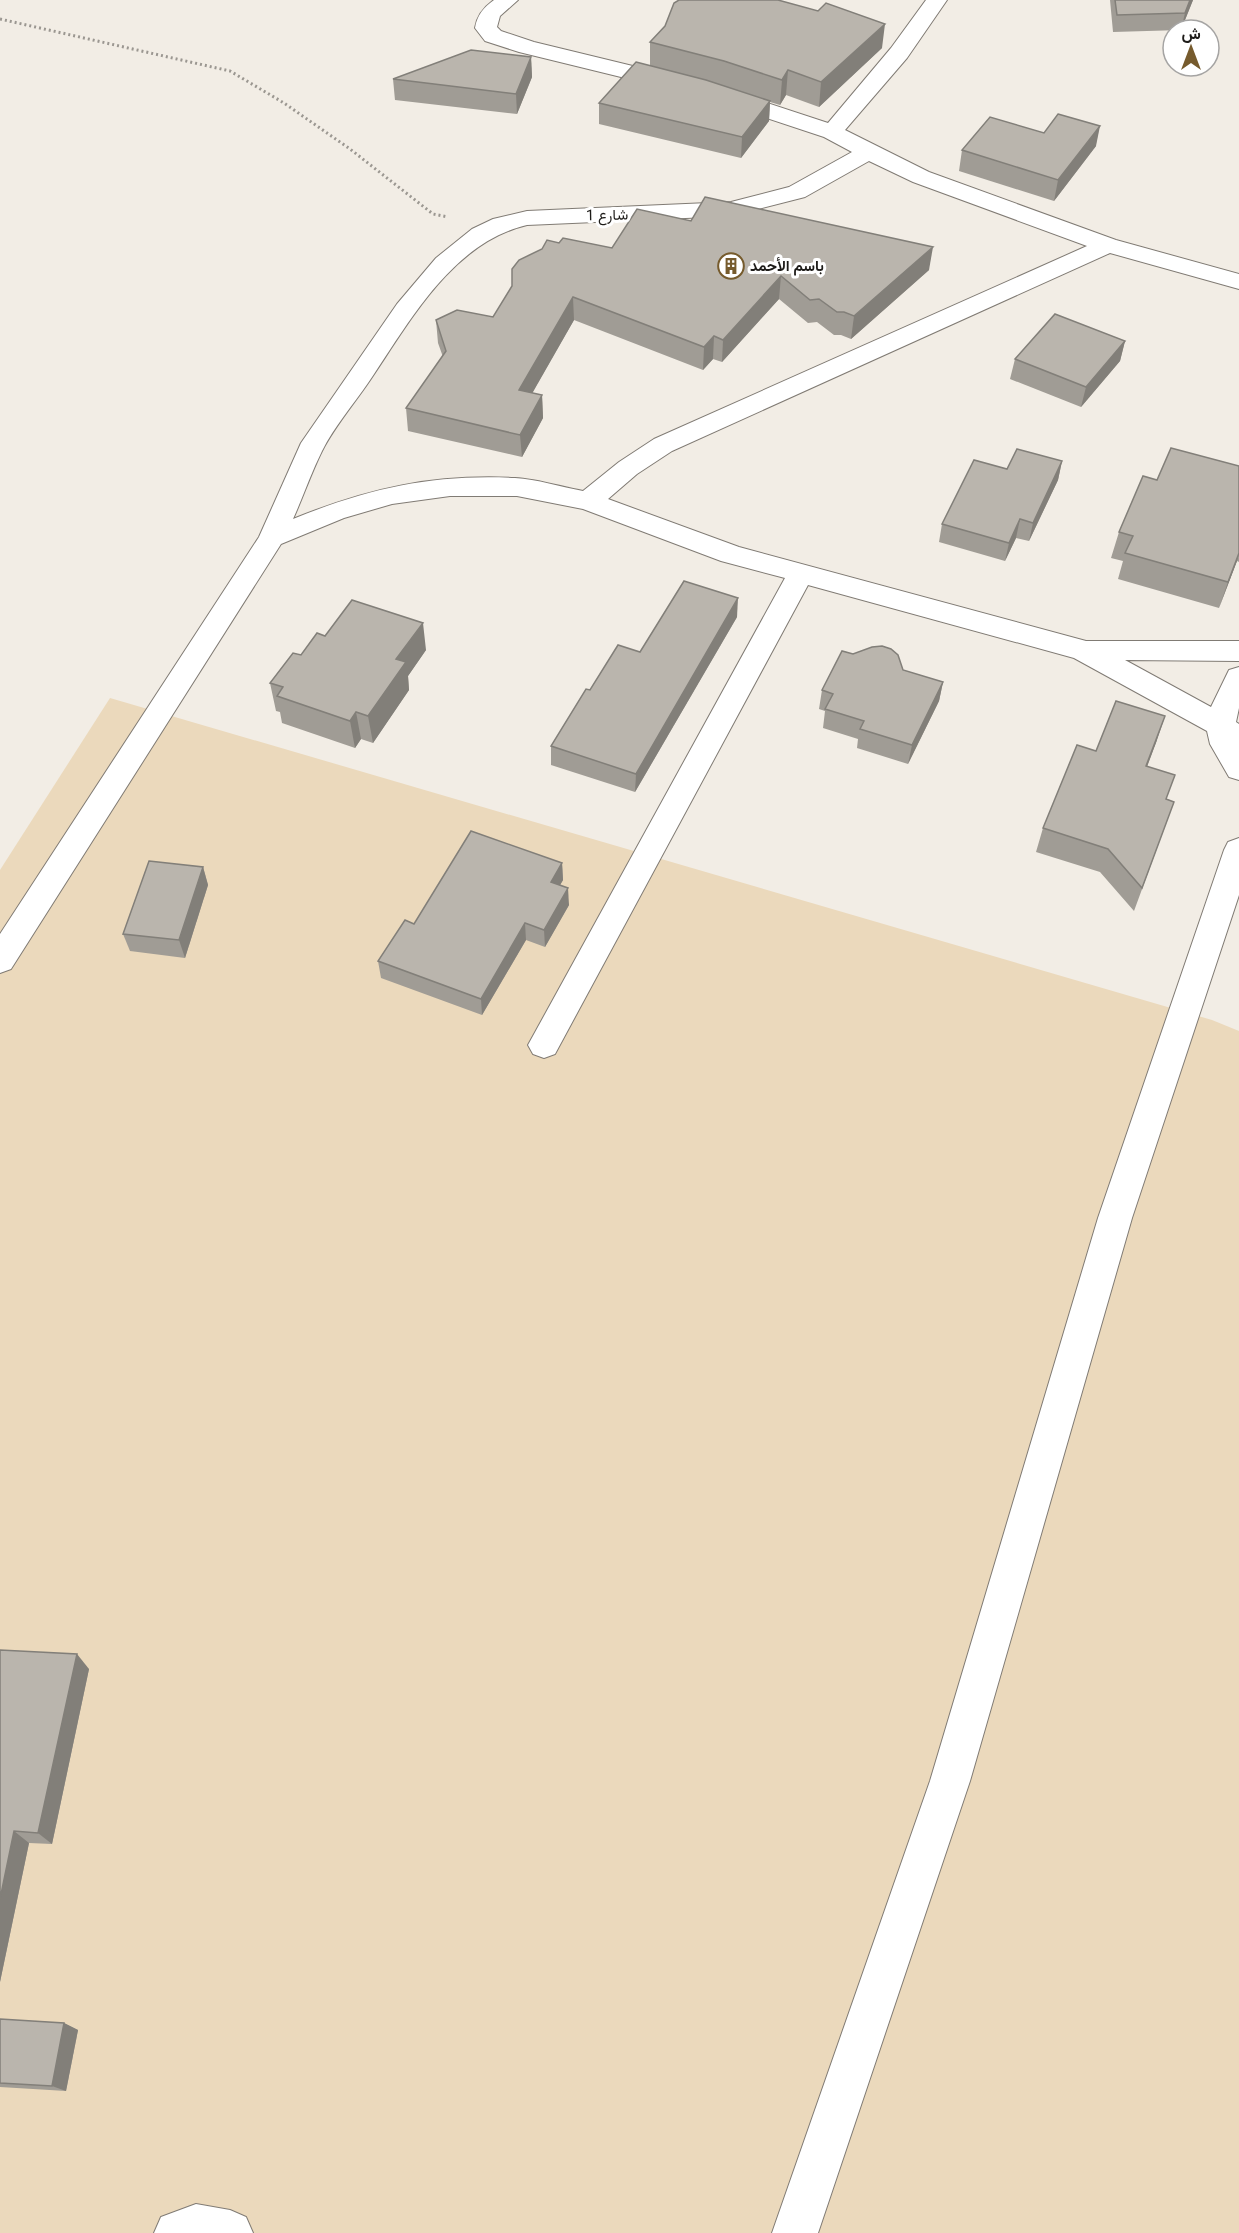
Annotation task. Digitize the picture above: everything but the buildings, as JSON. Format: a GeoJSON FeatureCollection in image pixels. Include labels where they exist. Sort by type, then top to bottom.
{"type":"FeatureCollection","features":[{"type":"Feature","properties":{"kind":"street"},"geometry":{"type":"LineString","coordinates":[[508,0],[491,11],[487,19],[486,28],[493,36],[527,47],[571,56],[697,89],[832,132],[921,177],[1108,244],[1239,282]]}},
{"type":"Feature","properties":{"kind":"street"},"geometry":{"type":"LineString","coordinates":[[832,132],[899,53],[937,0]]}},
{"type":"Feature","properties":{"kind":"street","name":"شارع 1"},"geometry":{"type":"LineString","coordinates":[[0,960],[272,538],[310,448],[406,309],[444,263],[480,234],[501,224],[527,218],[679,212],[731,208],[764,202],[797,192],[868,152]]}},
{"type":"Feature","properties":{"kind":"street"},"geometry":{"type":"LineString","coordinates":[[588,501],[628,468],[663,445],[1108,244]]}},
{"type":"Feature","properties":{"kind":"street"},"geometry":{"type":"LineString","coordinates":[[272,538],[335,512],[390,495],[430,490],[517,487],[588,501],[658,529],[731,554],[1083,650],[1229,732]]}},
{"type":"Feature","properties":{"kind":"street"},"geometry":{"type":"LineString","coordinates":[[544,1045],[801,573]]}},
{"type":"Feature","properties":{"kind":"street"},"geometry":{"type":"LineString","coordinates":[[1083,650],[1239,651]]}},
{"type":"Feature","properties":{"kind":"street"},"geometry":{"type":"LineString","coordinates":[[1239,676],[1229,732],[1231,757],[1239,769]]}},
{"type":"Feature","properties":{"kind":"street"},"geometry":{"type":"LineString","coordinates":[[795,2233],[950,1781],[1115,1218],[1239,850]]}},
{"type":"Feature","properties":{"kind":"street"},"geometry":{"type":"LineString","coordinates":[[177,2233],[196,2228],[230,2233]]}},
{"type":"Feature","properties":{"kind":"path"},"geometry":{"type":"LineString","coordinates":[[0,19],[230,71],[284,103],[340,142],[433,214],[454,219],[480,234]]}},
{"type":"Feature","properties":{"kind":"shaded area"},"geometry":{"type":"Polygon","coordinates":[[[110,698],[1212,1020],[1239,1031],[1239,2233],[0,2233],[0,870],[110,698]]]}},
{"type":"Feature","properties":{"kind":"place","name":"باسم الأحمد"},"geometry":{"type":"Point","coordinates":[731,266]}}]}
